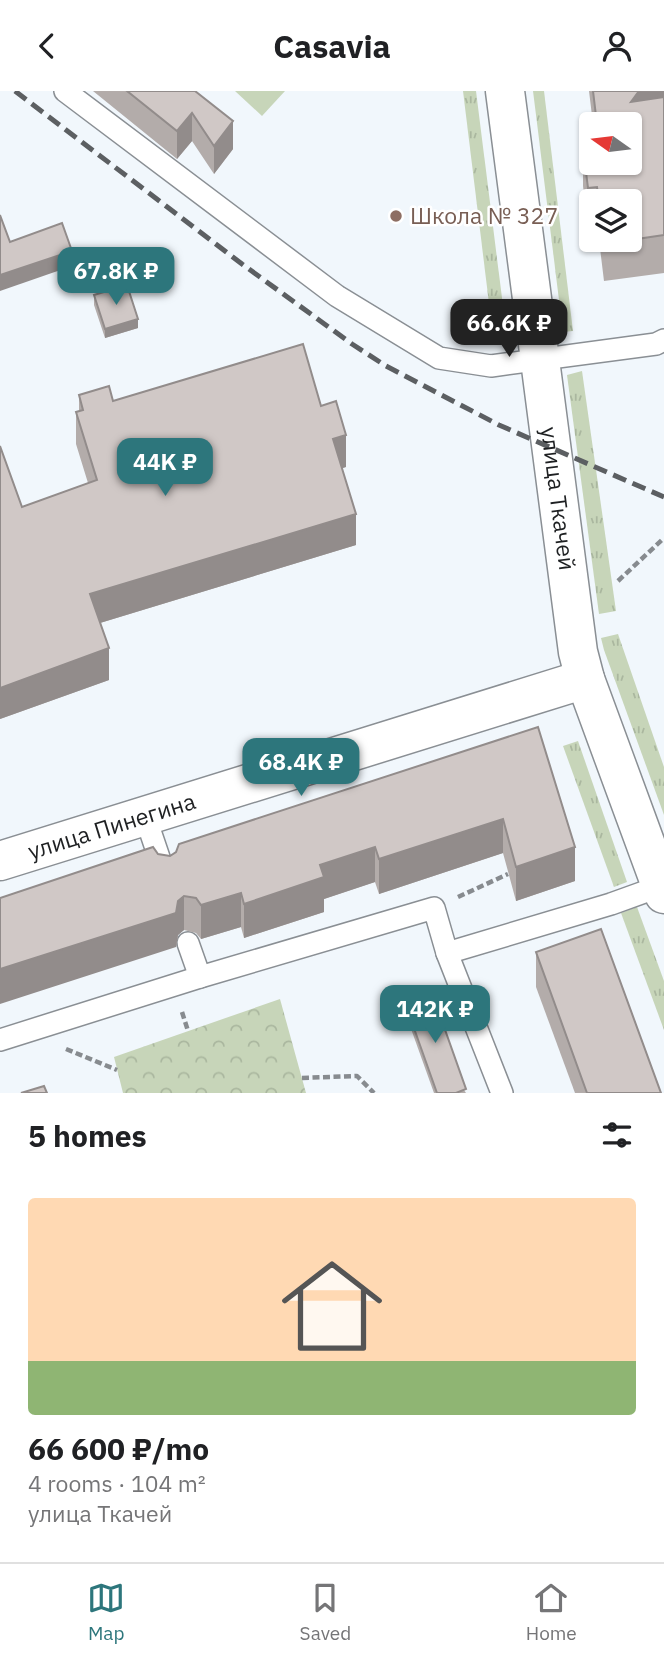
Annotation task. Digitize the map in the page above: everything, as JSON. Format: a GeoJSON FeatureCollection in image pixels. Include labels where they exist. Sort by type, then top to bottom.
{"type":"FeatureCollection","features":[{"type":"Feature","properties":{"kind":"street","name":"улица Ткачей"},"geometry":{"type":"LineString","coordinates":[[505,91],[572,619],[585,680],[661,875]]}},
{"type":"Feature","properties":{"kind":"street","name":"улица Пинегина"},"geometry":{"type":"LineString","coordinates":[[0,861],[585,680]]}},
{"type":"Feature","properties":{"kind":"lane"},"geometry":{"type":"LineString","coordinates":[[65,91],[337,296],[439,358],[491,366],[661,348]]}},
{"type":"Feature","properties":{"kind":"lane"},"geometry":{"type":"LineString","coordinates":[[145,815],[166,878]]}},
{"type":"Feature","properties":{"kind":"lane"},"geometry":{"type":"LineString","coordinates":[[447,953],[611,904],[661,875]]}},
{"type":"Feature","properties":{"kind":"lane"},"geometry":{"type":"LineString","coordinates":[[0,1040],[434,908],[447,953],[502,1093]]}},
{"type":"Feature","properties":{"kind":"lane"},"geometry":{"type":"LineString","coordinates":[[188,943],[200,977]]}},
{"type":"Feature","properties":{"kind":"path"},"geometry":{"type":"LineString","coordinates":[[618,581],[664,538]]}},
{"type":"Feature","properties":{"kind":"path"},"geometry":{"type":"LineString","coordinates":[[434,908],[508,874]]}},
{"type":"Feature","properties":{"kind":"path"},"geometry":{"type":"LineString","coordinates":[[24,1032],[117,1070]]}},
{"type":"Feature","properties":{"kind":"path"},"geometry":{"type":"LineString","coordinates":[[302,1078],[357,1076],[374,1093]]}},
{"type":"Feature","properties":{"kind":"green space"},"geometry":{"type":"Polygon","coordinates":[[[235,91],[285,91],[262,116],[235,91]]]}},
{"type":"Feature","properties":{"kind":"green space"},"geometry":{"type":"Polygon","coordinates":[[[463,91],[476,91],[505,322],[492,328],[463,91]]]}},
{"type":"Feature","properties":{"kind":"green space"},"geometry":{"type":"Polygon","coordinates":[[[533,91],[544,91],[573,331],[563,332],[533,91]]]}},
{"type":"Feature","properties":{"kind":"green space"},"geometry":{"type":"Polygon","coordinates":[[[582,371],[616,611],[599,614],[567,375],[582,371]]]}},
{"type":"Feature","properties":{"kind":"green space"},"geometry":{"type":"Polygon","coordinates":[[[618,634],[664,767],[664,815],[604,650],[601,638],[618,634]]]}},
{"type":"Feature","properties":{"kind":"green space"},"geometry":{"type":"Polygon","coordinates":[[[578,741],[627,882],[614,887],[563,746],[578,741]]]}},
{"type":"Feature","properties":{"kind":"green space"},"geometry":{"type":"Polygon","coordinates":[[[637,907],[664,981],[664,1030],[621,913],[637,907]]]}},
{"type":"Feature","properties":{"kind":"green space"},"geometry":{"type":"Polygon","coordinates":[[[280,999],[306,1093],[123,1093],[114,1057],[280,999]]]}},
{"type":"Feature","properties":{"kind":"building"},"geometry":{"type":"Polygon","coordinates":[[[127,91],[195,91],[233,121],[214,146],[192,113],[177,131],[127,91]]]}},
{"type":"Feature","properties":{"kind":"building"},"geometry":{"type":"Polygon","coordinates":[[[593,91],[639,91],[631,102],[664,97],[664,235],[642,238],[642,189],[588,188],[586,175],[642,175],[642,112],[596,112],[593,91]]]}},
{"type":"Feature","properties":{"kind":"building"},"geometry":{"type":"Polygon","coordinates":[[[0,215],[10,242],[62,223],[72,251],[0,275],[0,215]]]}},
{"type":"Feature","properties":{"kind":"building"},"geometry":{"type":"Polygon","coordinates":[[[127,285],[138,319],[105,329],[94,295],[127,285]]]}},
{"type":"Feature","properties":{"kind":"building"},"geometry":{"type":"Polygon","coordinates":[[[303,344],[321,406],[336,401],[346,435],[333,439],[356,514],[90,594],[109,648],[0,688],[0,446],[22,507],[97,480],[76,412],[83,410],[79,395],[109,386],[113,401],[303,344]]]}},
{"type":"Feature","properties":{"kind":"building"},"geometry":{"type":"Polygon","coordinates":[[[538,727],[575,847],[516,867],[503,819],[379,859],[375,847],[320,865],[324,877],[244,904],[241,893],[201,905],[196,898],[184,896],[178,901],[176,913],[0,969],[0,898],[153,847],[158,854],[170,856],[176,852],[179,844],[538,727]]]}},
{"type":"Feature","properties":{"kind":"building"},"geometry":{"type":"Polygon","coordinates":[[[601,929],[661,1093],[587,1093],[536,952],[601,929]]]}},
{"type":"Feature","properties":{"kind":"building"},"geometry":{"type":"Polygon","coordinates":[[[432,993],[466,1089],[456,1093],[437,1093],[405,1003],[432,993]]]}},
{"type":"Feature","properties":{"kind":"building"},"geometry":{"type":"Polygon","coordinates":[[[44,1086],[47,1093],[21,1093],[44,1086]]]}},
{"type":"Feature","properties":{"kind":"railway"},"geometry":{"type":"LineString","coordinates":[[15,91],[242,264],[386,366],[499,425],[664,497]]}},
{"type":"Feature","properties":{"kind":"place","name":"Школа № 327"},"geometry":{"type":"Point","coordinates":[396,216]}}]}
